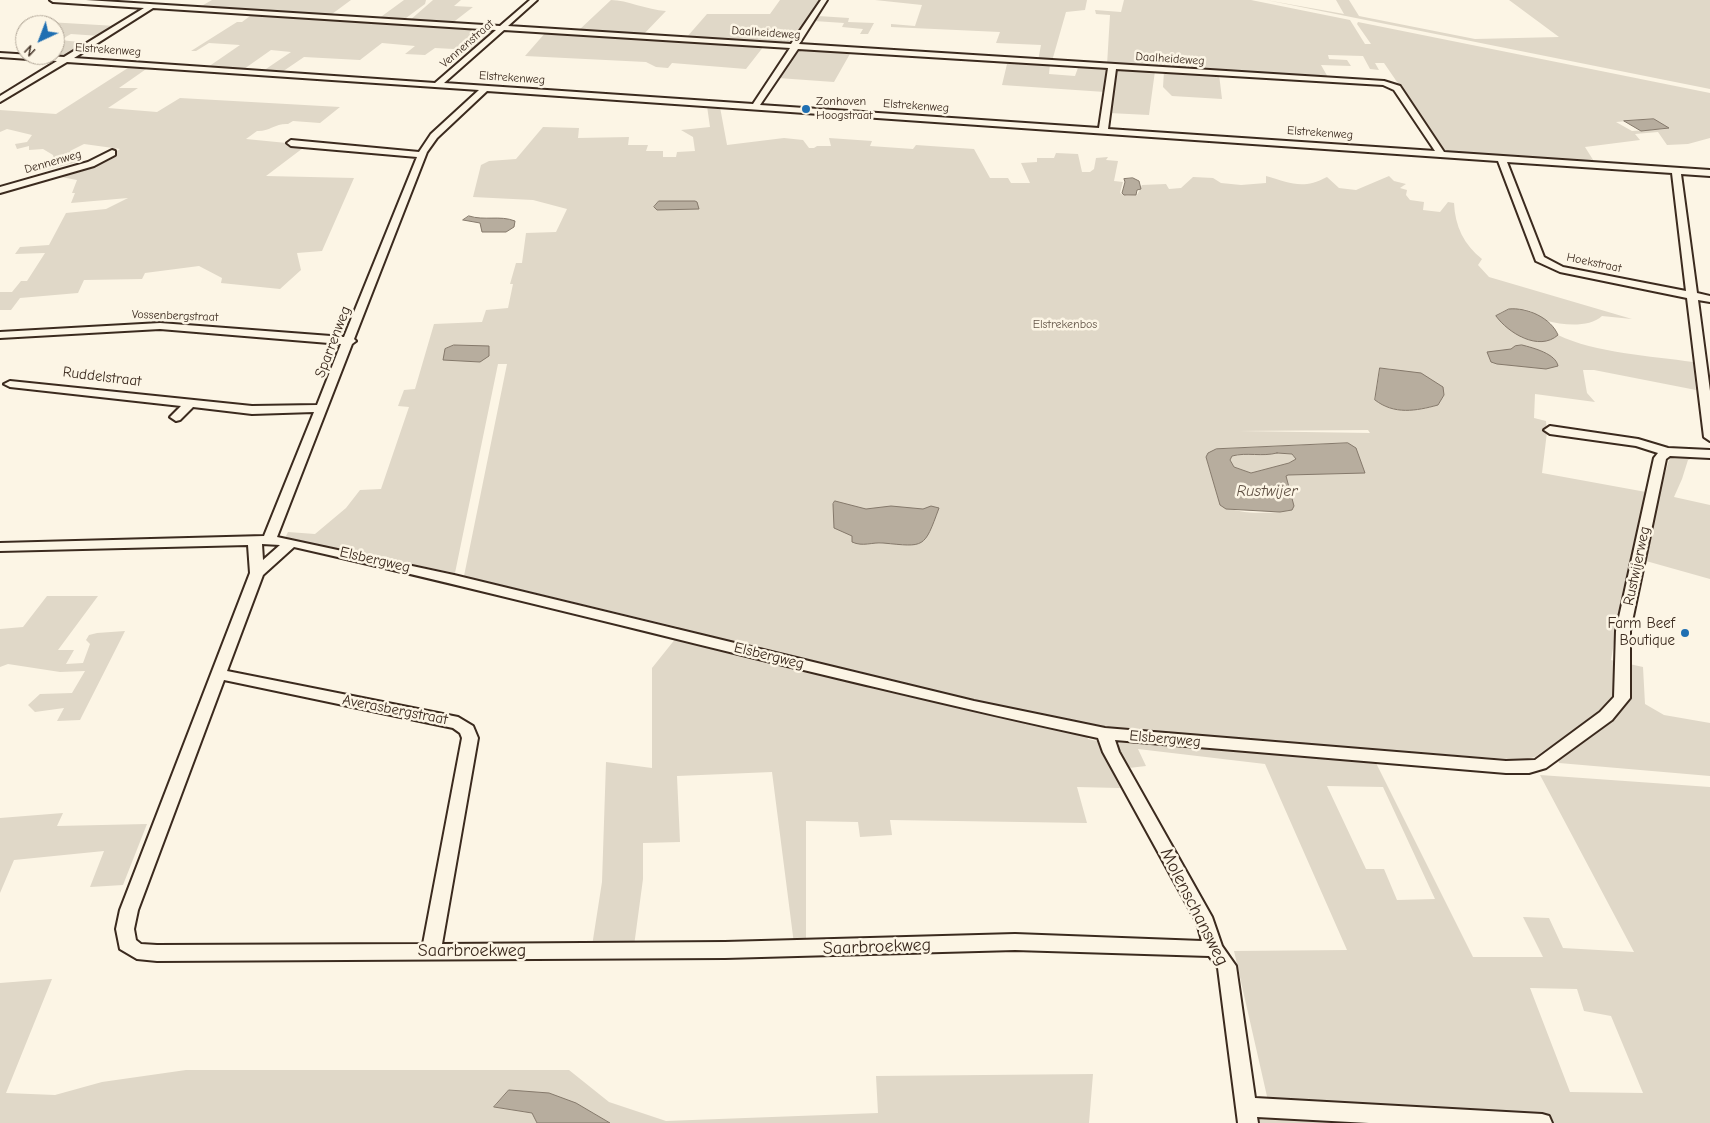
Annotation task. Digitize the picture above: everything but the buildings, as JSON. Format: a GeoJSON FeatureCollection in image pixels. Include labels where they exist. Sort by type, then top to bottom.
{"type":"FeatureCollection","features":[{"type":"Feature","properties":{"kind":"street","name":"Daalheideweg"},"geometry":{"type":"LineString","coordinates":[[53,0],[1390,84],[1397,88],[1441,154]]}},
{"type":"Feature","properties":{"kind":"street"},"geometry":{"type":"LineString","coordinates":[[0,100],[162,0]]}},
{"type":"Feature","properties":{"kind":"street","name":"Vennenstraat"},"geometry":{"type":"LineString","coordinates":[[437,85],[534,0]]}},
{"type":"Feature","properties":{"kind":"street"},"geometry":{"type":"LineString","coordinates":[[755,107],[824,0]]}},
{"type":"Feature","properties":{"kind":"street","name":"Elstrekenweg"},"geometry":{"type":"LineString","coordinates":[[0,55],[1710,173]]}},
{"type":"Feature","properties":{"kind":"street"},"geometry":{"type":"LineString","coordinates":[[1103,131],[1112,66]]}},
{"type":"Feature","properties":{"kind":"street","name":"Sparrenweg"},"geometry":{"type":"LineString","coordinates":[[262,540],[323,408],[422,155],[434,136],[486,88]]}},
{"type":"Feature","properties":{"kind":"street"},"geometry":{"type":"LineString","coordinates":[[291,143],[422,155]]}},
{"type":"Feature","properties":{"kind":"street","name":"Dennenweg"},"geometry":{"type":"LineString","coordinates":[[0,190],[91,164],[112,154]]}},
{"type":"Feature","properties":{"kind":"street","name":"Hoekstraat"},"geometry":{"type":"LineString","coordinates":[[1502,159],[1540,259],[1560,269],[1691,296]]}},
{"type":"Feature","properties":{"kind":"street"},"geometry":{"type":"LineString","coordinates":[[1676,171],[1710,437]]}},
{"type":"Feature","properties":{"kind":"street"},"geometry":{"type":"LineString","coordinates":[[1691,296],[1710,299]]}},
{"type":"Feature","properties":{"kind":"street","name":"Vossenbergstraat"},"geometry":{"type":"LineString","coordinates":[[0,336],[160,326],[350,341]]}},
{"type":"Feature","properties":{"kind":"street","name":"Ruddelstraat"},"geometry":{"type":"LineString","coordinates":[[10,384],[252,410],[323,408]]}},
{"type":"Feature","properties":{"kind":"street"},"geometry":{"type":"LineString","coordinates":[[176,417],[190,404]]}},
{"type":"Feature","properties":{"kind":"street"},"geometry":{"type":"LineString","coordinates":[[1550,430],[1638,443],[1667,452],[1710,454]]}},
{"type":"Feature","properties":{"kind":"street","name":"Rustwijerweg"},"geometry":{"type":"LineString","coordinates":[[1540,764],[1606,716],[1622,698],[1623,631],[1660,458],[1667,452]]}},
{"type":"Feature","properties":{"kind":"street","name":"Elsbergweg"},"geometry":{"type":"LineString","coordinates":[[0,547],[262,540],[291,542],[444,577],[974,706],[1105,734],[1506,767],[1529,767],[1540,764]]}},
{"type":"Feature","properties":{"kind":"street","name":"Saarbroekweg"},"geometry":{"type":"LineString","coordinates":[[262,540],[257,573],[129,910],[125,929],[127,944],[137,951],[157,954],[725,950],[1015,942],[1214,949]]}},
{"type":"Feature","properties":{"kind":"street","name":"Saarbroekweg"},"geometry":{"type":"LineString","coordinates":[[257,573],[291,542]]}},
{"type":"Feature","properties":{"kind":"street","name":"Averasbergstraat"},"geometry":{"type":"LineString","coordinates":[[218,674],[458,723],[467,730],[470,738],[431,951]]}},
{"type":"Feature","properties":{"kind":"street","name":"Molenschansweg"},"geometry":{"type":"LineString","coordinates":[[1105,734],[1111,752],[1206,922],[1214,949],[1226,966],[1247,1115]]}},
{"type":"Feature","properties":{"kind":"street"},"geometry":{"type":"LineString","coordinates":[[1247,1115],[1542,1123]]}},
{"type":"Feature","properties":{"kind":"green space"},"geometry":{"type":"Polygon","coordinates":[[[212,0],[351,0],[332,14],[361,16],[358,18],[198,8],[212,0]]]}},
{"type":"Feature","properties":{"kind":"green space"},"geometry":{"type":"Polygon","coordinates":[[[404,0],[426,0],[425,4],[402,21],[378,19],[404,0]]]}},
{"type":"Feature","properties":{"kind":"green space"},"geometry":{"type":"Polygon","coordinates":[[[433,0],[461,0],[454,6],[473,7],[451,24],[409,21],[433,0]]]}},
{"type":"Feature","properties":{"kind":"green space"},"geometry":{"type":"Polygon","coordinates":[[[611,0],[666,11],[642,36],[564,31],[579,30],[611,0]]]}},
{"type":"Feature","properties":{"kind":"green space"},"geometry":{"type":"Polygon","coordinates":[[[780,0],[819,0],[788,45],[686,38],[707,14],[770,14],[780,0]]]}},
{"type":"Feature","properties":{"kind":"green space"},"geometry":{"type":"Polygon","coordinates":[[[875,0],[1087,0],[1085,10],[1066,12],[1052,61],[1038,61],[1041,45],[996,43],[1000,32],[891,27],[891,24],[915,26],[922,5],[875,0]]]}},
{"type":"Feature","properties":{"kind":"green space"},"geometry":{"type":"Polygon","coordinates":[[[1124,0],[1251,0],[1350,20],[1365,44],[1371,44],[1357,24],[1358,22],[1710,93],[1710,138],[1688,144],[1667,145],[1658,132],[1635,134],[1640,140],[1585,147],[1595,163],[1445,152],[1384,63],[1375,63],[1379,70],[1370,69],[1363,56],[1328,55],[1329,59],[1347,60],[1351,66],[1321,65],[1329,79],[1107,65],[1110,15],[1096,14],[1095,10],[1121,12],[1124,0]],[[1652,119],[1616,122],[1632,131],[1664,129],[1652,119]]]}},
{"type":"Feature","properties":{"kind":"green space"},"geometry":{"type":"Polygon","coordinates":[[[1266,0],[1344,14],[1336,0],[1349,0],[1359,16],[1475,39],[1559,37],[1509,0],[1710,0],[1710,89],[1266,0]]]}},
{"type":"Feature","properties":{"kind":"green space"},"geometry":{"type":"Polygon","coordinates":[[[201,10],[494,29],[494,31],[472,50],[435,48],[425,55],[405,54],[415,46],[382,43],[360,60],[304,57],[282,72],[263,71],[291,52],[271,50],[244,69],[208,67],[240,45],[209,43],[196,51],[191,51],[250,16],[198,12],[201,10]]]}},
{"type":"Feature","properties":{"kind":"green space"},"geometry":{"type":"Polygon","coordinates":[[[818,16],[849,18],[848,22],[874,23],[868,34],[860,34],[863,29],[842,27],[844,23],[814,21],[818,16]]]}},
{"type":"Feature","properties":{"kind":"green space"},"geometry":{"type":"Polygon","coordinates":[[[65,23],[116,26],[100,36],[71,34],[65,37],[65,23]]]}},
{"type":"Feature","properties":{"kind":"green space"},"geometry":{"type":"Polygon","coordinates":[[[546,32],[764,46],[746,69],[672,63],[668,68],[656,67],[646,62],[525,56],[546,32]]]}},
{"type":"Feature","properties":{"kind":"green space"},"geometry":{"type":"Polygon","coordinates":[[[65,41],[89,43],[65,56],[65,41]]]}},
{"type":"Feature","properties":{"kind":"green space"},"geometry":{"type":"Polygon","coordinates":[[[798,49],[851,52],[834,82],[778,78],[798,49]]]}},
{"type":"Feature","properties":{"kind":"green space"},"geometry":{"type":"Polygon","coordinates":[[[912,55],[1050,64],[1049,74],[1075,76],[1079,65],[1108,69],[1105,92],[1002,85],[1007,64],[912,57],[912,55]]]}},
{"type":"Feature","properties":{"kind":"green space"},"geometry":{"type":"Polygon","coordinates":[[[131,66],[149,67],[119,88],[138,88],[108,108],[157,112],[180,98],[340,107],[320,123],[293,121],[288,124],[257,131],[246,139],[307,145],[266,176],[354,178],[322,251],[297,253],[301,270],[280,289],[221,283],[222,278],[199,266],[145,273],[142,279],[84,280],[78,293],[20,298],[11,310],[0,310],[0,292],[12,292],[21,281],[27,281],[45,253],[15,254],[20,247],[49,245],[66,213],[106,209],[128,198],[71,203],[75,193],[72,193],[77,180],[61,177],[12,189],[109,156],[120,149],[84,144],[70,151],[77,162],[43,171],[39,168],[54,164],[53,155],[43,149],[29,150],[29,146],[17,149],[15,144],[27,142],[32,135],[7,129],[0,132],[0,110],[56,114],[131,66]]]}},
{"type":"Feature","properties":{"kind":"green space"},"geometry":{"type":"Polygon","coordinates":[[[1116,69],[1155,71],[1149,115],[1109,113],[1116,69]]]}},
{"type":"Feature","properties":{"kind":"green space"},"geometry":{"type":"Polygon","coordinates":[[[1164,71],[1219,74],[1222,99],[1172,96],[1163,87],[1164,71]]]}},
{"type":"Feature","properties":{"kind":"green space","name":"Elstrekenbos"},"geometry":{"type":"Polygon","coordinates":[[[707,106],[720,107],[727,145],[784,138],[803,140],[809,148],[814,148],[817,146],[831,146],[829,138],[872,141],[870,146],[913,149],[916,145],[974,149],[990,178],[1008,178],[1011,183],[1030,183],[1021,163],[1037,162],[1037,158],[1054,158],[1056,153],[1078,154],[1082,172],[1090,172],[1094,169],[1096,158],[1108,157],[1106,160],[1118,161],[1114,181],[1123,182],[1120,193],[1127,196],[1137,195],[1142,185],[1166,184],[1169,189],[1181,188],[1193,177],[1213,178],[1221,183],[1241,185],[1266,183],[1266,176],[1296,184],[1310,183],[1327,177],[1339,188],[1356,190],[1389,176],[1394,181],[1406,184],[1400,188],[1407,190],[1406,195],[1410,200],[1424,202],[1423,210],[1440,212],[1448,202],[1454,203],[1456,219],[1465,241],[1482,259],[1478,265],[1489,277],[1632,319],[1602,316],[1597,320],[1583,324],[1561,324],[1547,321],[1532,312],[1522,309],[1500,313],[1522,338],[1545,340],[1558,335],[1606,350],[1693,362],[1696,390],[1594,370],[1583,370],[1587,393],[1595,402],[1535,394],[1534,418],[1546,421],[1547,432],[1542,473],[1646,492],[1622,594],[1611,660],[1643,667],[1645,704],[1664,715],[1710,723],[1710,776],[1559,763],[1558,757],[1579,742],[1574,730],[1535,757],[1522,760],[1195,736],[1083,725],[1088,739],[1097,741],[1120,788],[1077,787],[1087,823],[890,820],[892,835],[860,837],[858,822],[806,821],[806,945],[794,944],[772,772],[677,776],[680,842],[643,843],[643,879],[634,946],[592,946],[602,882],[606,762],[652,768],[652,668],[676,638],[678,627],[464,576],[507,364],[498,364],[455,573],[285,538],[288,532],[315,534],[346,508],[360,490],[381,489],[409,407],[398,406],[404,390],[415,389],[434,324],[482,322],[486,310],[508,308],[513,284],[510,284],[516,263],[522,263],[526,233],[556,232],[567,209],[533,200],[473,197],[481,165],[489,161],[516,159],[543,127],[579,128],[578,138],[629,137],[628,145],[648,145],[646,151],[663,151],[663,157],[676,157],[677,152],[695,151],[693,137],[681,130],[710,127],[707,106]],[[1385,368],[1375,400],[1382,405],[1397,410],[1422,409],[1438,405],[1444,395],[1392,369],[1385,368]],[[1368,430],[1239,431],[1370,433],[1368,430]],[[1348,443],[1216,449],[1206,457],[1220,505],[1237,511],[1265,513],[1292,510],[1285,476],[1348,443]]]}},
{"type":"Feature","properties":{"kind":"green space"},"geometry":{"type":"Polygon","coordinates":[[[1292,454],[1296,459],[1289,463],[1251,473],[1234,467],[1230,460],[1232,456],[1238,455],[1292,454]]]}},
{"type":"Feature","properties":{"kind":"green space"},"geometry":{"type":"Polygon","coordinates":[[[1671,456],[1698,456],[1688,460],[1674,497],[1710,505],[1710,579],[1646,561],[1656,504],[1669,460],[1671,456]]]}},
{"type":"Feature","properties":{"kind":"green space"},"geometry":{"type":"Polygon","coordinates":[[[47,596],[98,596],[58,650],[74,650],[66,664],[83,663],[90,644],[86,640],[89,635],[125,631],[80,720],[57,721],[64,708],[35,712],[28,705],[40,694],[72,693],[85,671],[60,672],[8,664],[0,667],[0,629],[23,627],[47,596]]]}},
{"type":"Feature","properties":{"kind":"green space"},"geometry":{"type":"Polygon","coordinates":[[[1130,740],[1376,763],[1473,957],[1543,957],[1523,917],[1549,918],[1563,948],[1634,952],[1540,775],[1710,787],[1710,1123],[1256,1123],[1258,1119],[1271,1114],[1234,951],[1347,950],[1265,764],[1138,749],[1146,766],[1129,768],[1118,749],[1120,742],[1130,740]],[[1327,786],[1366,869],[1384,869],[1397,900],[1435,899],[1383,787],[1327,786]],[[1530,988],[1570,1092],[1643,1093],[1611,1016],[1584,1011],[1577,989],[1530,988]]]}},
{"type":"Feature","properties":{"kind":"green space"},"geometry":{"type":"Polygon","coordinates":[[[63,813],[57,826],[147,824],[123,885],[90,887],[104,851],[14,860],[0,893],[0,818],[63,813]]]}},
{"type":"Feature","properties":{"kind":"green space"},"geometry":{"type":"Polygon","coordinates":[[[52,979],[6,1093],[55,1095],[102,1082],[186,1070],[569,1070],[609,1102],[666,1121],[878,1113],[876,1076],[1093,1074],[1089,1123],[610,1123],[576,1103],[510,1090],[494,1107],[532,1113],[537,1123],[0,1123],[0,983],[52,979]]]}},
{"type":"Feature","properties":{"kind":"water"},"geometry":{"type":"Polygon","coordinates":[[[1654,119],[1669,128],[1641,131],[1624,121],[1654,119]]]}},
{"type":"Feature","properties":{"kind":"water"},"geometry":{"type":"Polygon","coordinates":[[[1133,178],[1139,181],[1141,189],[1137,190],[1136,195],[1124,195],[1122,193],[1124,179],[1133,178]]]}},
{"type":"Feature","properties":{"kind":"water"},"geometry":{"type":"Polygon","coordinates":[[[659,201],[695,201],[699,209],[657,210],[654,207],[659,201]]]}},
{"type":"Feature","properties":{"kind":"water"},"geometry":{"type":"Polygon","coordinates":[[[469,216],[509,219],[515,221],[514,227],[506,232],[482,232],[480,223],[463,220],[469,216]]]}},
{"type":"Feature","properties":{"kind":"water"},"geometry":{"type":"Polygon","coordinates":[[[1509,309],[1523,310],[1538,315],[1550,323],[1558,335],[1542,342],[1533,341],[1516,334],[1508,329],[1496,316],[1509,309]]]}},
{"type":"Feature","properties":{"kind":"water"},"geometry":{"type":"Polygon","coordinates":[[[454,345],[489,346],[489,356],[480,362],[443,360],[445,349],[454,345]]]}},
{"type":"Feature","properties":{"kind":"water"},"geometry":{"type":"Polygon","coordinates":[[[1522,345],[1549,355],[1558,366],[1546,369],[1497,364],[1491,362],[1487,352],[1511,349],[1522,345]]]}},
{"type":"Feature","properties":{"kind":"water"},"geometry":{"type":"Polygon","coordinates":[[[1380,368],[1421,373],[1443,387],[1444,395],[1438,405],[1413,410],[1397,410],[1382,405],[1375,400],[1380,368]]]}},
{"type":"Feature","properties":{"kind":"water","name":"Rustwijer"},"geometry":{"type":"Polygon","coordinates":[[[1348,443],[1356,448],[1365,473],[1286,476],[1294,506],[1292,510],[1280,512],[1226,509],[1220,505],[1206,457],[1208,453],[1216,449],[1348,443]],[[1292,454],[1238,455],[1232,456],[1230,460],[1234,467],[1251,473],[1289,463],[1296,459],[1292,454]]]}},
{"type":"Feature","properties":{"kind":"water"},"geometry":{"type":"Polygon","coordinates":[[[835,501],[866,509],[891,506],[923,509],[931,506],[939,508],[930,531],[921,542],[907,545],[860,544],[852,542],[852,536],[834,528],[833,504],[835,501]]]}},
{"type":"Feature","properties":{"kind":"water"},"geometry":{"type":"Polygon","coordinates":[[[509,1090],[549,1093],[576,1103],[610,1123],[537,1123],[532,1113],[494,1107],[509,1090]]]}},
{"type":"Feature","properties":{"kind":"place","name":"Zonhoven Hoogstraat"},"geometry":{"type":"Point","coordinates":[806,109]}},
{"type":"Feature","properties":{"kind":"place","name":"Farm Beef Boutique"},"geometry":{"type":"Point","coordinates":[1685,633]}}]}
